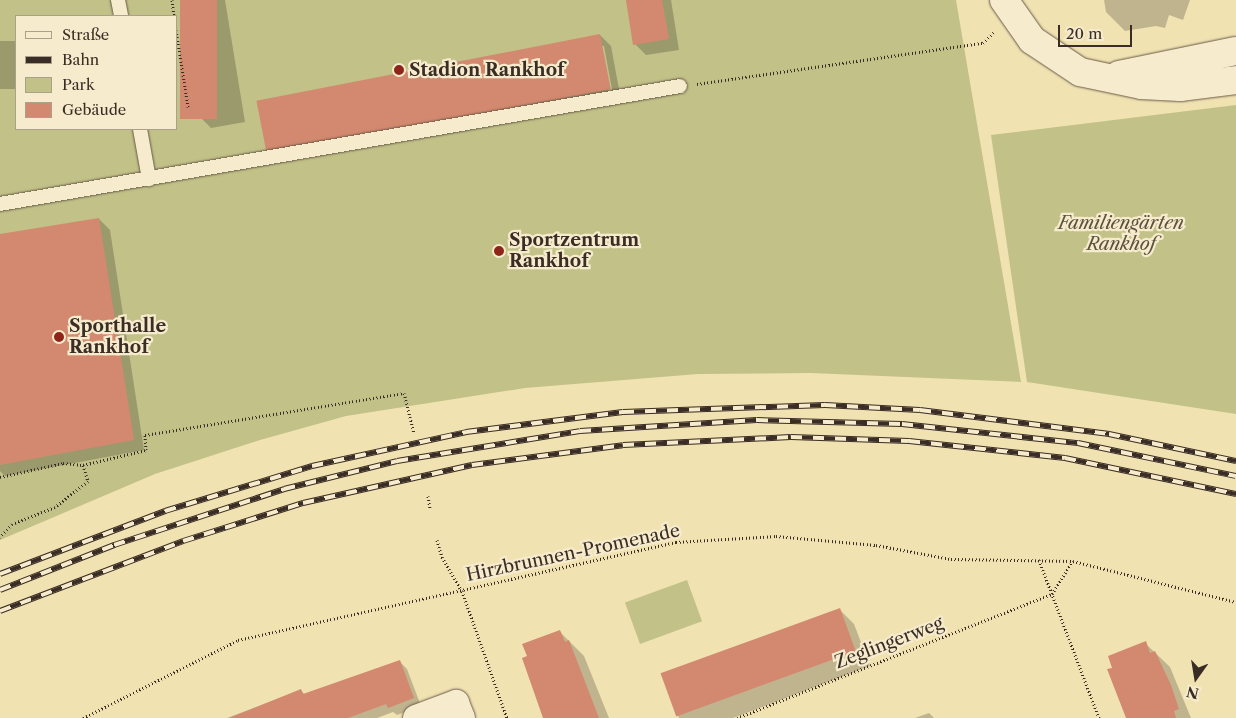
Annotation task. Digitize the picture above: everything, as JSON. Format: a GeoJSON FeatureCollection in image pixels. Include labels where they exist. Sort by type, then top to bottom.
{"type":"FeatureCollection","features":[{"type":"Feature","properties":{"kind":"main road"},"geometry":{"type":"LineString","coordinates":[[1004,0],[1012,15],[1040,46],[1080,72],[1105,79],[1180,87],[1236,80]]}},
{"type":"Feature","properties":{"kind":"main road"},"geometry":{"type":"LineString","coordinates":[[1105,79],[1175,62],[1236,52]]}},
{"type":"Feature","properties":{"kind":"street"},"geometry":{"type":"LineString","coordinates":[[416,718],[459,710]]}},
{"type":"Feature","properties":{"kind":"lane"},"geometry":{"type":"LineString","coordinates":[[118,0],[121,15]]}},
{"type":"Feature","properties":{"kind":"lane"},"geometry":{"type":"LineString","coordinates":[[0,204],[680,86]]}},
{"type":"Feature","properties":{"kind":"lane"},"geometry":{"type":"LineString","coordinates":[[140,130],[149,179]]}},
{"type":"Feature","properties":{"kind":"path"},"geometry":{"type":"LineString","coordinates":[[172,0],[174,15]]}},
{"type":"Feature","properties":{"kind":"path"},"geometry":{"type":"LineString","coordinates":[[178,43],[188,107]]}},
{"type":"Feature","properties":{"kind":"path"},"geometry":{"type":"LineString","coordinates":[[680,86],[983,43]]}},
{"type":"Feature","properties":{"kind":"path"},"geometry":{"type":"LineString","coordinates":[[0,477],[64,463],[83,465],[146,450],[145,435],[404,392],[414,433]]}},
{"type":"Feature","properties":{"kind":"path"},"geometry":{"type":"LineString","coordinates":[[0,537],[12,524],[55,507],[88,481],[83,465]]}},
{"type":"Feature","properties":{"kind":"path"},"geometry":{"type":"LineString","coordinates":[[428,496],[430,509]]}},
{"type":"Feature","properties":{"kind":"path","name":"Hirzbrunnen-Promenade"},"geometry":{"type":"LineString","coordinates":[[82,718],[238,640],[462,592],[676,542],[776,536],[876,545],[951,559],[1073,561],[1236,602]]}},
{"type":"Feature","properties":{"kind":"path"},"geometry":{"type":"LineString","coordinates":[[438,540],[442,557],[462,592],[507,718]]}},
{"type":"Feature","properties":{"kind":"path"},"geometry":{"type":"LineString","coordinates":[[1039,559],[1100,718]]}},
{"type":"Feature","properties":{"kind":"path"},"geometry":{"type":"LineString","coordinates":[[1051,594],[1073,561]]}},
{"type":"Feature","properties":{"kind":"path","name":"Zeglingerweg"},"geometry":{"type":"LineString","coordinates":[[736,718],[1051,594]]}},
{"type":"Feature","properties":{"kind":"green space","name":"Sportzentrum Rankhof"},"geometry":{"type":"Polygon","coordinates":[[[0,0],[956,0],[1021,382],[811,373],[698,374],[525,388],[346,416],[260,440],[155,474],[0,540],[0,0]]]}},
{"type":"Feature","properties":{"kind":"green space","name":"Familiengärten Rankhof"},"geometry":{"type":"Polygon","coordinates":[[[1236,105],[1236,414],[1027,382],[991,135],[1236,105]]]}},
{"type":"Feature","properties":{"kind":"green space"},"geometry":{"type":"Polygon","coordinates":[[[687,580],[702,621],[640,644],[625,603],[687,580]]]}},
{"type":"Feature","properties":{"kind":"building"},"geometry":{"type":"Polygon","coordinates":[[[180,0],[217,0],[217,119],[180,119],[180,0]]]}},
{"type":"Feature","properties":{"kind":"building"},"geometry":{"type":"Polygon","coordinates":[[[626,0],[662,0],[669,39],[633,45],[626,0]]]}},
{"type":"Feature","properties":{"kind":"building"},"geometry":{"type":"Polygon","coordinates":[[[600,34],[611,89],[267,156],[256,101],[600,34]]]}},
{"type":"Feature","properties":{"kind":"building","name":"Sporthalle Rankhof"},"geometry":{"type":"Polygon","coordinates":[[[99,218],[134,440],[0,465],[0,234],[99,218]]]}},
{"type":"Feature","properties":{"kind":"building"},"geometry":{"type":"Polygon","coordinates":[[[840,608],[856,651],[676,717],[661,673],[840,608]]]}},
{"type":"Feature","properties":{"kind":"building"},"geometry":{"type":"Polygon","coordinates":[[[560,630],[565,642],[569,640],[599,718],[543,718],[522,658],[527,656],[522,644],[560,630]]]}},
{"type":"Feature","properties":{"kind":"building"},"geometry":{"type":"Polygon","coordinates":[[[1146,641],[1150,653],[1155,651],[1171,685],[1179,709],[1174,711],[1176,718],[1126,718],[1107,669],[1112,668],[1108,656],[1146,641]]]}},
{"type":"Feature","properties":{"kind":"building"},"geometry":{"type":"Polygon","coordinates":[[[400,660],[414,698],[388,708],[386,704],[348,718],[229,718],[301,689],[303,694],[400,660]]]}},
{"type":"Feature","properties":{"kind":"railway"},"geometry":{"type":"LineString","coordinates":[[0,574],[165,511],[312,466],[466,432],[623,412],[825,405],[920,410],[1109,434],[1236,461]]}},
{"type":"Feature","properties":{"kind":"railway"},"geometry":{"type":"LineString","coordinates":[[0,590],[114,545],[284,489],[397,461],[580,431],[757,420],[902,424],[1078,443],[1236,476]]}},
{"type":"Feature","properties":{"kind":"railway"},"geometry":{"type":"LineString","coordinates":[[0,611],[183,541],[303,503],[472,465],[623,445],[791,437],[909,441],[1065,458],[1236,494]]}},
{"type":"Feature","properties":{"kind":"place","name":"Stadion Rankhof"},"geometry":{"type":"Point","coordinates":[399,70]}},
{"type":"Feature","properties":{"kind":"place","name":"Sportzentrum Rankhof"},"geometry":{"type":"Point","coordinates":[499,251]}},
{"type":"Feature","properties":{"kind":"place","name":"Sporthalle Rankhof"},"geometry":{"type":"Point","coordinates":[59,337]}}]}
